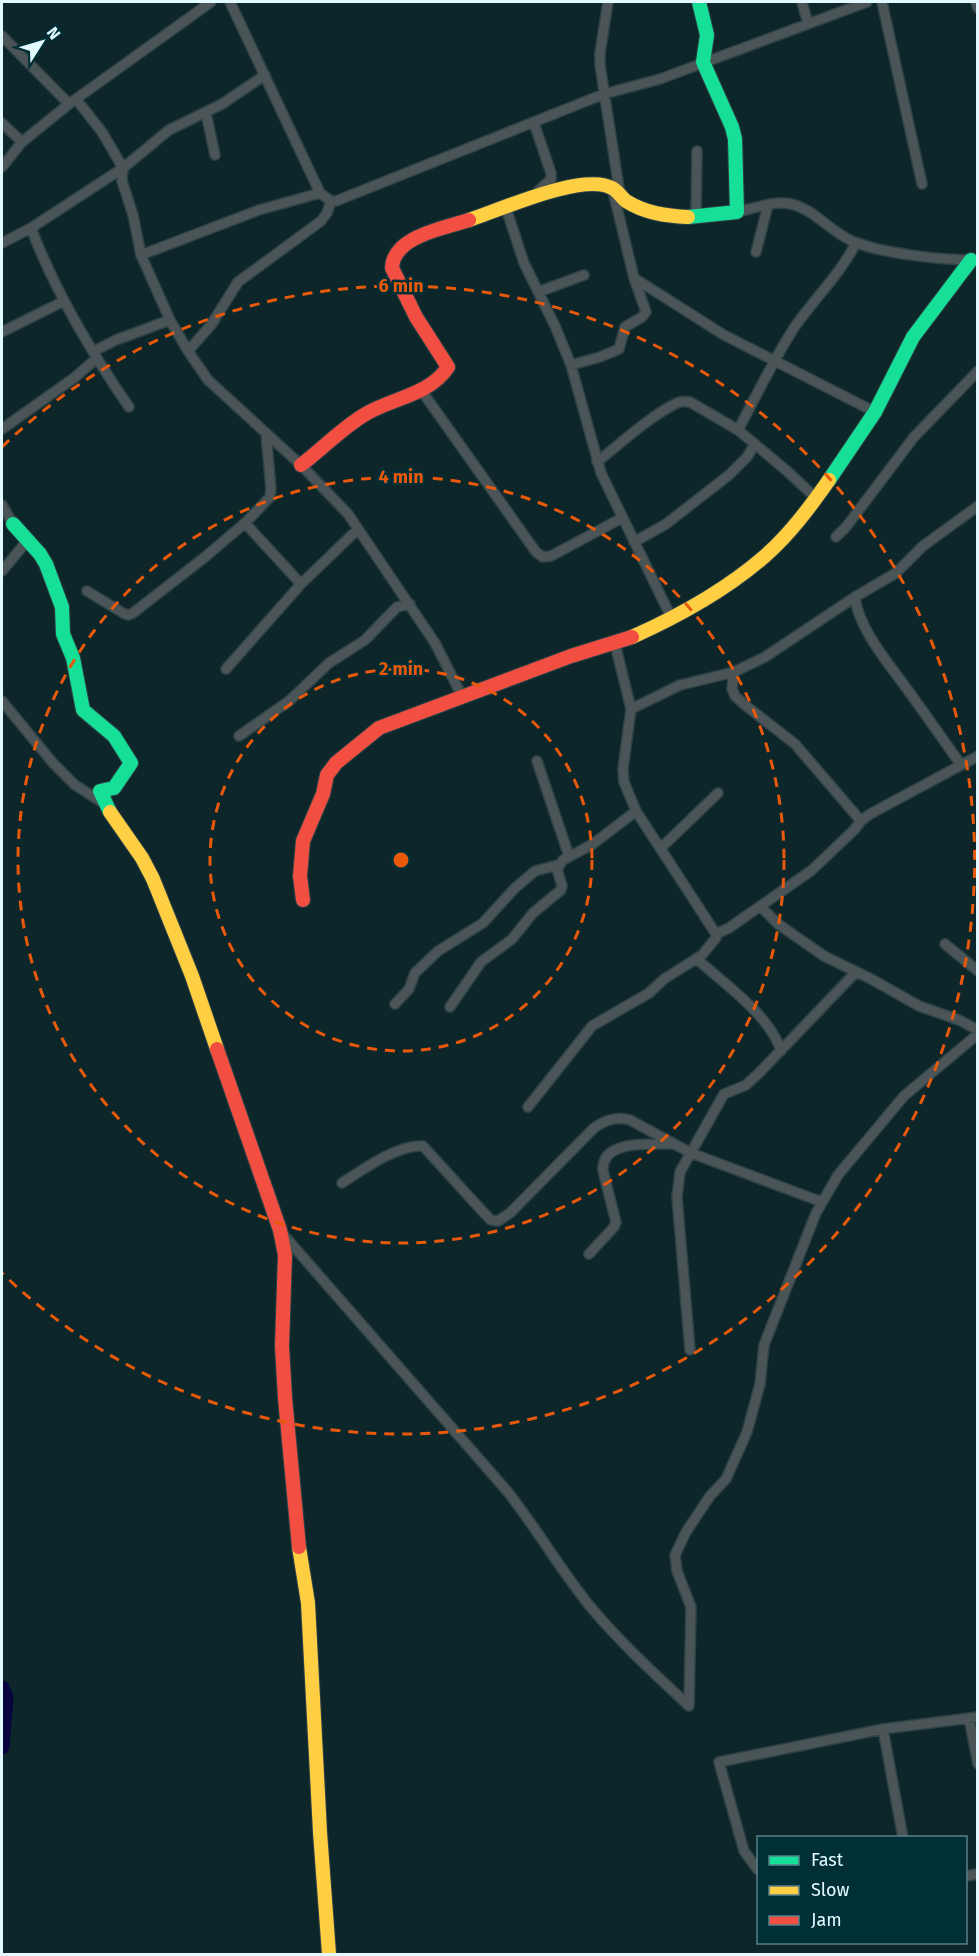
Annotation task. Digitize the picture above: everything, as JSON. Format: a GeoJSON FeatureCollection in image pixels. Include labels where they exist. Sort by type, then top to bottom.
{"type":"FeatureCollection","features":[{"type":"Feature","properties":{"kind":"street"},"geometry":{"type":"LineString","coordinates":[[2,167],[22,142],[72,101],[211,2]]}},
{"type":"Feature","properties":{"kind":"street"},"geometry":{"type":"LineString","coordinates":[[230,2],[320,193],[331,201],[341,201],[604,94],[660,79],[867,2]]}},
{"type":"Feature","properties":{"kind":"street"},"geometry":{"type":"LineString","coordinates":[[571,365],[619,349],[625,327],[645,315],[646,309],[634,278],[616,193],[604,94],[600,53],[609,2]]}},
{"type":"Feature","properties":{"kind":"street"},"geometry":{"type":"LineString","coordinates":[[699,2],[707,34],[703,62],[732,127],[735,139],[737,212]]}},
{"type":"Feature","properties":{"kind":"street"},"geometry":{"type":"LineString","coordinates":[[802,2],[808,24]]}},
{"type":"Feature","properties":{"kind":"street"},"geometry":{"type":"LineString","coordinates":[[882,2],[922,184]]}},
{"type":"Feature","properties":{"kind":"street"},"geometry":{"type":"LineString","coordinates":[[976,2],[978,8]]}},
{"type":"Feature","properties":{"kind":"street"},"geometry":{"type":"LineString","coordinates":[[2,36],[102,132],[123,168],[122,181],[133,215],[141,255],[170,320],[208,380],[301,465],[348,514],[435,643],[463,698]]}},
{"type":"Feature","properties":{"kind":"street"},"geometry":{"type":"LineString","coordinates":[[2,243],[31,228],[123,168],[169,130],[206,113],[265,75]]}},
{"type":"Feature","properties":{"kind":"street"},"geometry":{"type":"LineString","coordinates":[[206,113],[215,155]]}},
{"type":"Feature","properties":{"kind":"street"},"geometry":{"type":"LineString","coordinates":[[2,123],[22,142]]}},
{"type":"Feature","properties":{"kind":"street"},"geometry":{"type":"LineString","coordinates":[[530,198],[551,179],[549,163],[534,123]]}},
{"type":"Feature","properties":{"kind":"street"},"geometry":{"type":"LineString","coordinates":[[696,216],[697,151]]}},
{"type":"Feature","properties":{"kind":"street"},"geometry":{"type":"LineString","coordinates":[[301,465],[364,414],[421,390],[445,375],[448,367],[416,317],[396,278],[392,262],[396,253],[403,245],[415,238],[530,198],[561,189],[599,186],[616,193],[631,205],[662,215],[696,216],[713,216],[783,202],[798,204],[836,232],[856,243],[897,252],[974,260]]}},
{"type":"Feature","properties":{"kind":"street"},"geometry":{"type":"LineString","coordinates":[[141,255],[259,210],[320,193]]}},
{"type":"Feature","properties":{"kind":"street"},"geometry":{"type":"LineString","coordinates":[[188,351],[211,325],[238,282],[321,221],[331,201]]}},
{"type":"Feature","properties":{"kind":"street"},"geometry":{"type":"LineString","coordinates":[[756,252],[768,205]]}},
{"type":"Feature","properties":{"kind":"street"},"geometry":{"type":"LineString","coordinates":[[506,208],[524,263],[571,365],[597,462],[672,619]]}},
{"type":"Feature","properties":{"kind":"street"},"geometry":{"type":"LineString","coordinates":[[31,228],[64,301],[129,407]]}},
{"type":"Feature","properties":{"kind":"street"},"geometry":{"type":"LineString","coordinates":[[738,430],[775,360],[797,325],[847,260],[856,243]]}},
{"type":"Feature","properties":{"kind":"street"},"geometry":{"type":"LineString","coordinates":[[303,900],[300,876],[303,841],[323,794],[330,770],[363,739],[379,728],[571,656],[615,644],[672,619],[731,582],[765,556],[816,498],[875,411],[913,337],[952,282],[974,260]]}},
{"type":"Feature","properties":{"kind":"street"},"geometry":{"type":"LineString","coordinates":[[538,292],[584,275]]}},
{"type":"Feature","properties":{"kind":"street"},"geometry":{"type":"LineString","coordinates":[[634,278],[724,335],[875,411]]}},
{"type":"Feature","properties":{"kind":"street"},"geometry":{"type":"LineString","coordinates":[[2,332],[64,301]]}},
{"type":"Feature","properties":{"kind":"street"},"geometry":{"type":"LineString","coordinates":[[2,429],[74,378],[95,354],[116,340],[170,320]]}},
{"type":"Feature","properties":{"kind":"street"},"geometry":{"type":"LineString","coordinates":[[836,537],[914,437],[978,371]]}},
{"type":"Feature","properties":{"kind":"street"},"geometry":{"type":"LineString","coordinates":[[421,390],[536,552],[543,557],[551,556],[622,518]]}},
{"type":"Feature","properties":{"kind":"street"},"geometry":{"type":"LineString","coordinates":[[597,462],[677,402],[684,401],[690,402],[738,430],[816,498]]}},
{"type":"Feature","properties":{"kind":"street"},"geometry":{"type":"LineString","coordinates":[[87,591],[123,613],[128,615],[133,613],[205,557],[244,523],[270,497],[266,434]]}},
{"type":"Feature","properties":{"kind":"street"},"geometry":{"type":"LineString","coordinates":[[634,542],[679,515],[729,475],[747,457],[755,444]]}},
{"type":"Feature","properties":{"kind":"street"},"geometry":{"type":"LineString","coordinates":[[2,505],[7,522],[28,540],[46,564],[62,607],[63,634],[73,658],[83,710],[114,736],[131,763],[114,788],[100,791],[105,804],[145,863],[153,879],[192,976],[280,1230],[285,1255],[282,1346],[285,1398],[299,1552],[308,1603],[329,1954]]}},
{"type":"Feature","properties":{"kind":"street"},"geometry":{"type":"LineString","coordinates":[[632,709],[680,685],[734,672],[765,657],[855,597],[896,573],[923,546],[978,506]]}},
{"type":"Feature","properties":{"kind":"street"},"geometry":{"type":"LineString","coordinates":[[244,523],[301,584]]}},
{"type":"Feature","properties":{"kind":"street"},"geometry":{"type":"LineString","coordinates":[[226,669],[301,584],[358,529]]}},
{"type":"Feature","properties":{"kind":"street"},"geometry":{"type":"LineString","coordinates":[[2,571],[28,540]]}},
{"type":"Feature","properties":{"kind":"street"},"geometry":{"type":"LineString","coordinates":[[855,597],[861,619],[883,655],[961,765]]}},
{"type":"Feature","properties":{"kind":"street"},"geometry":{"type":"LineString","coordinates":[[239,736],[289,701],[329,663],[365,640],[397,607],[410,604]]}},
{"type":"Feature","properties":{"kind":"street"},"geometry":{"type":"LineString","coordinates":[[615,644],[632,709],[622,769],[624,782],[636,810],[716,934]]}},
{"type":"Feature","properties":{"kind":"street"},"geometry":{"type":"LineString","coordinates":[[734,672],[732,689],[735,696],[795,744],[861,821]]}},
{"type":"Feature","properties":{"kind":"street"},"geometry":{"type":"LineString","coordinates":[[2,701],[53,763],[75,785],[105,804]]}},
{"type":"Feature","properties":{"kind":"street"},"geometry":{"type":"LineString","coordinates":[[528,1107],[597,1022],[650,993],[664,979],[697,958],[712,943],[716,934],[729,928],[812,870],[861,821],[887,804],[978,756]]}},
{"type":"Feature","properties":{"kind":"street"},"geometry":{"type":"LineString","coordinates":[[537,761],[568,856]]}},
{"type":"Feature","properties":{"kind":"street"},"geometry":{"type":"LineString","coordinates":[[661,848],[718,793]]}},
{"type":"Feature","properties":{"kind":"street"},"geometry":{"type":"LineString","coordinates":[[396,1004],[409,989],[416,973],[438,951],[483,923],[515,888],[535,871],[558,865],[568,856],[593,844],[636,810]]}},
{"type":"Feature","properties":{"kind":"street"},"geometry":{"type":"LineString","coordinates":[[450,1007],[481,962],[512,939],[533,913],[561,890],[558,865]]}},
{"type":"Feature","properties":{"kind":"street"},"geometry":{"type":"LineString","coordinates":[[280,1230],[507,1491],[595,1612],[689,1706],[692,1607],[677,1571],[675,1554],[686,1532],[710,1496],[726,1479],[747,1432],[760,1384],[764,1346],[789,1278],[822,1202],[838,1175],[904,1096],[978,1032],[951,1017],[919,1006],[824,956],[797,939],[760,906]]}},
{"type":"Feature","properties":{"kind":"street"},"geometry":{"type":"LineString","coordinates":[[945,944],[978,971]]}},
{"type":"Feature","properties":{"kind":"street"},"geometry":{"type":"LineString","coordinates":[[697,958],[748,1004],[772,1032],[781,1051]]}},
{"type":"Feature","properties":{"kind":"street"},"geometry":{"type":"LineString","coordinates":[[690,1350],[677,1185],[680,1172],[724,1094],[750,1082],[856,972]]}},
{"type":"Feature","properties":{"kind":"street"},"geometry":{"type":"LineString","coordinates":[[342,1184],[368,1166],[385,1158],[416,1145],[423,1146],[491,1220],[498,1221],[510,1213],[601,1123],[621,1117],[691,1153],[822,1202]]}},
{"type":"Feature","properties":{"kind":"street"},"geometry":{"type":"LineString","coordinates":[[589,1254],[616,1222],[603,1171],[602,1163],[605,1157],[616,1150],[641,1143],[676,1144]]}},
{"type":"Feature","properties":{"kind":"street"},"geometry":{"type":"LineString","coordinates":[[757,1867],[744,1851],[719,1762],[883,1729],[974,1717],[978,1764]]}},
{"type":"Feature","properties":{"kind":"street"},"geometry":{"type":"LineString","coordinates":[[883,1729],[903,1836]]}},
{"type":"Feature","properties":{"kind":"waterway"},"geometry":{"type":"LineString","coordinates":[[2,1688],[6,1697],[2,1747]]}},
{"type":"Feature","properties":{"kind":"traffic: fast"},"geometry":{"type":"LineString","coordinates":[[688,217],[737,212],[735,139],[732,127],[703,62],[707,35],[699,2]]}},
{"type":"Feature","properties":{"kind":"traffic: fast"},"geometry":{"type":"LineString","coordinates":[[829,480],[875,412],[913,337],[971,260]]}},
{"type":"Feature","properties":{"kind":"traffic: fast"},"geometry":{"type":"LineString","coordinates":[[13,524],[46,564],[62,607],[63,634],[73,658],[83,710],[114,736],[131,763],[114,788],[100,791],[110,812]]}},
{"type":"Feature","properties":{"kind":"traffic: slow"},"geometry":{"type":"LineString","coordinates":[[469,220],[562,188],[599,184],[612,188],[626,201],[648,211],[688,217]]}},
{"type":"Feature","properties":{"kind":"traffic: slow"},"geometry":{"type":"LineString","coordinates":[[632,637],[702,601],[750,568],[774,548],[829,480]]}},
{"type":"Feature","properties":{"kind":"traffic: slow"},"geometry":{"type":"LineString","coordinates":[[110,812],[142,858],[153,879],[192,976],[217,1049]]}},
{"type":"Feature","properties":{"kind":"traffic: slow"},"geometry":{"type":"LineString","coordinates":[[299,1547],[308,1603],[329,1954]]}},
{"type":"Feature","properties":{"kind":"traffic: jam"},"geometry":{"type":"LineString","coordinates":[[301,465],[356,421],[375,409],[431,384],[448,367],[416,317],[392,268],[395,257],[410,241],[434,230],[469,220]]}},
{"type":"Feature","properties":{"kind":"traffic: jam"},"geometry":{"type":"LineString","coordinates":[[303,900],[300,876],[303,841],[323,794],[327,775],[336,763],[379,728],[571,656],[632,637]]}},
{"type":"Feature","properties":{"kind":"traffic: jam"},"geometry":{"type":"LineString","coordinates":[[217,1049],[280,1230],[285,1255],[282,1346],[299,1547]]}}]}
